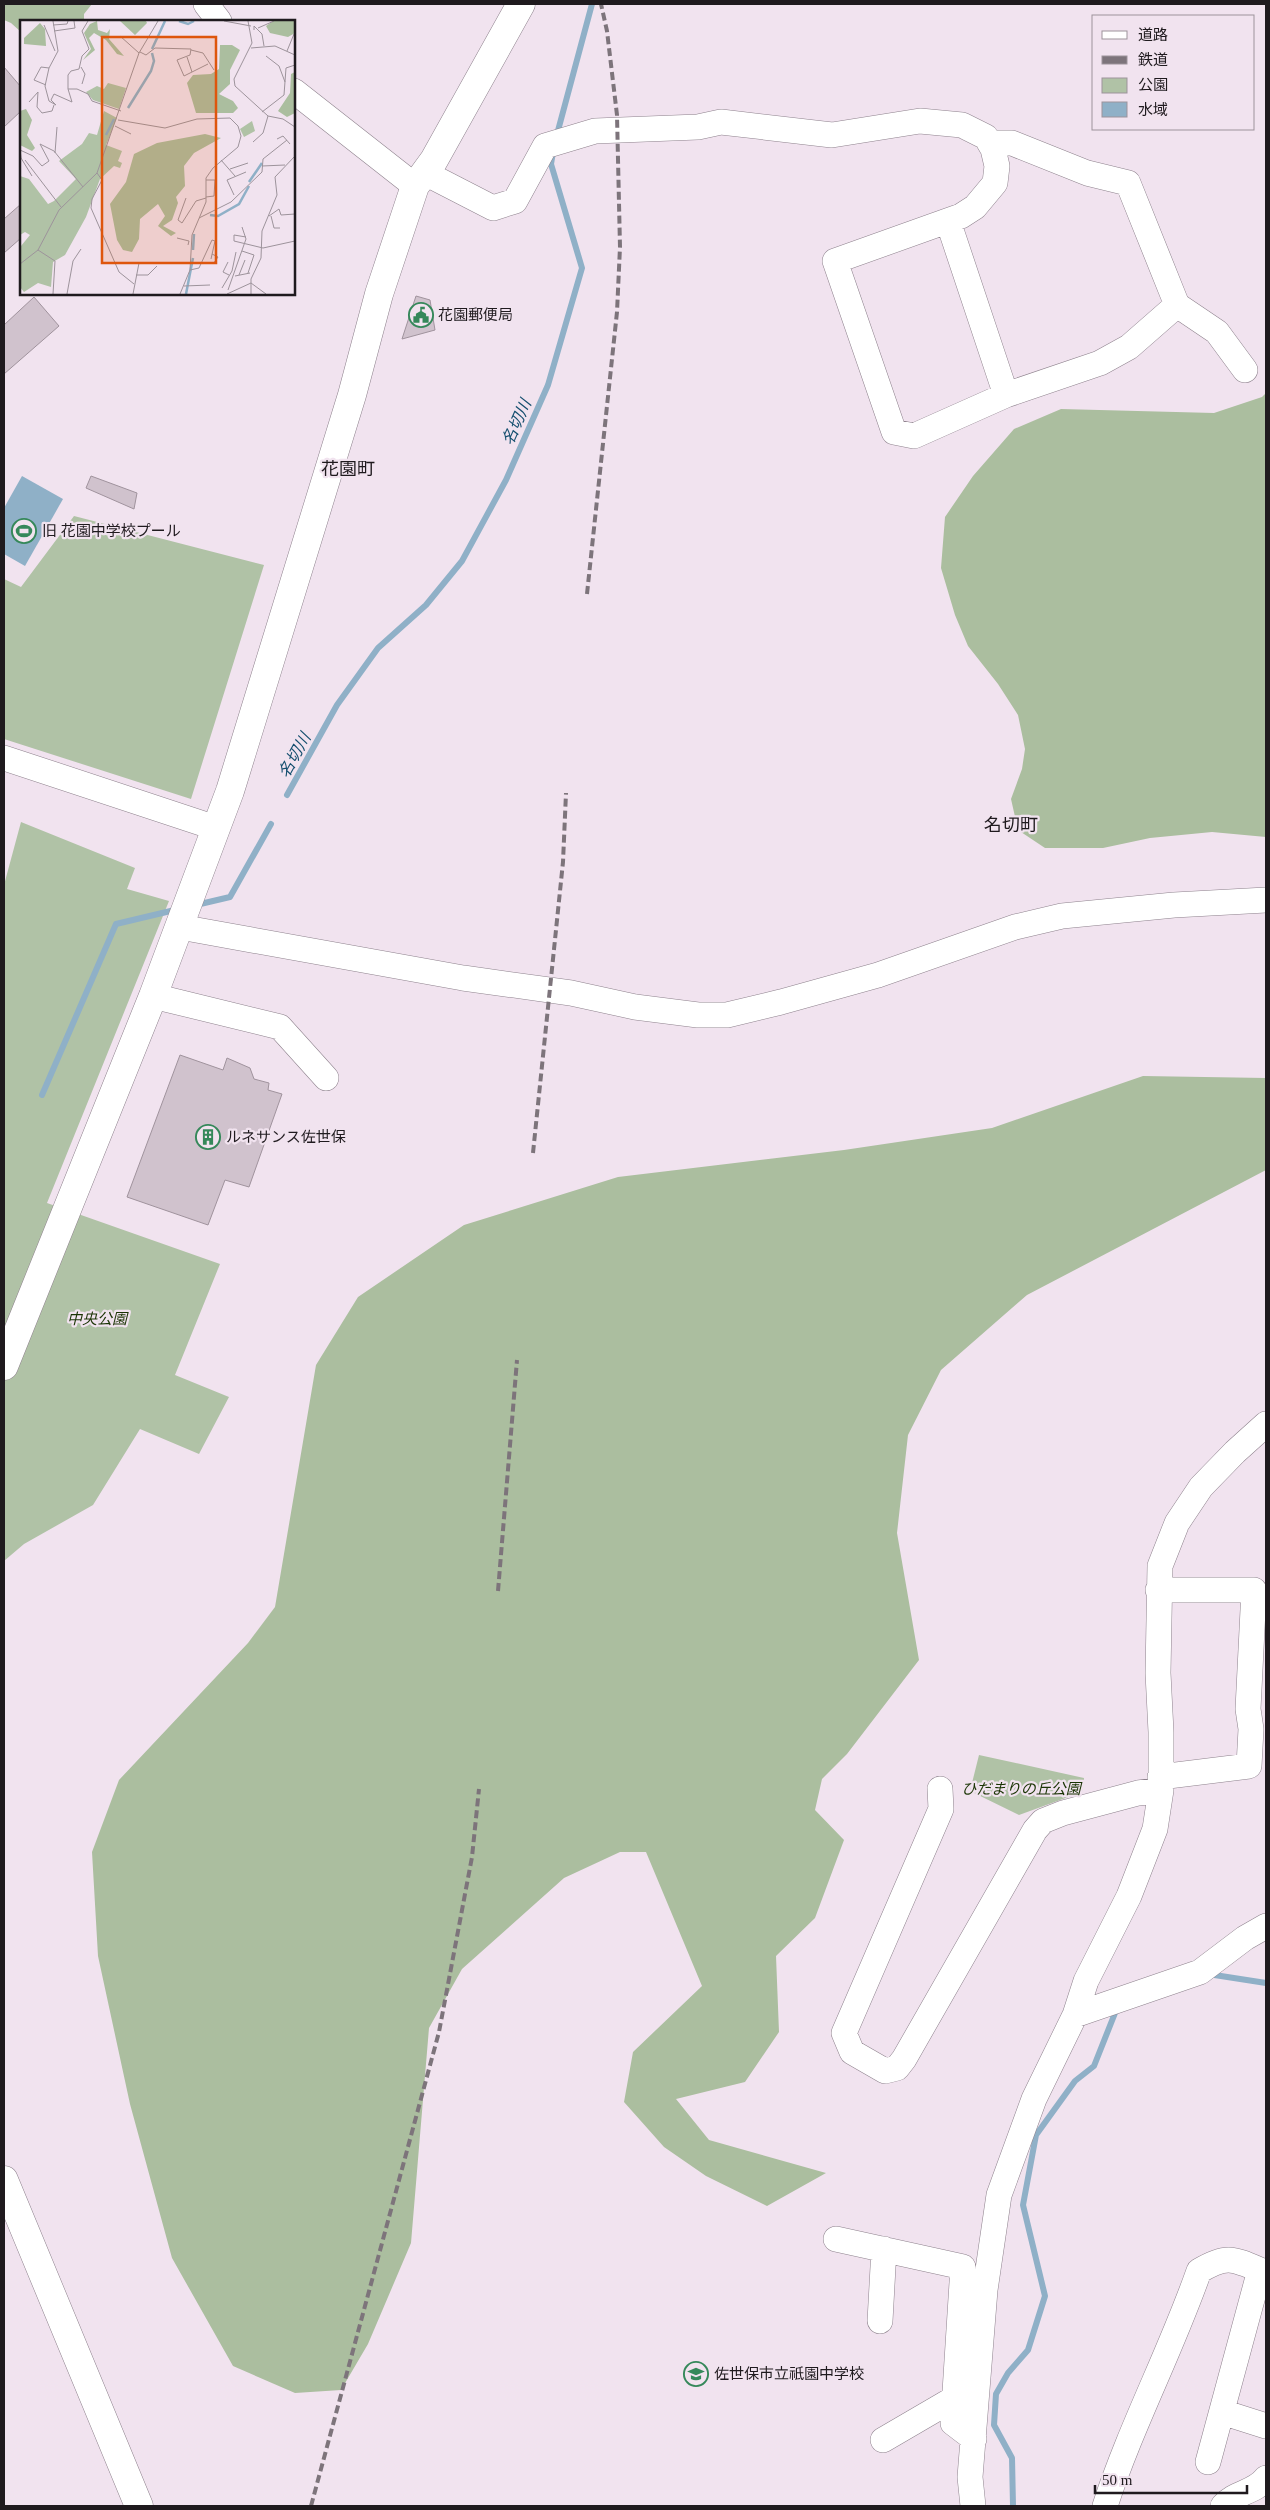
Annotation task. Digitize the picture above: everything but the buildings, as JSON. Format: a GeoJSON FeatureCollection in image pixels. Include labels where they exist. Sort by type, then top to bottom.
{"type":"FeatureCollection","features":[{"type":"Feature","properties":{"kind":"street"},"geometry":{"type":"LineString","coordinates":[[206,4],[218,20]]}},
{"type":"Feature","properties":{"kind":"street"},"geometry":{"type":"LineString","coordinates":[[4,1366],[153,996],[230,791],[352,395],[379,294],[420,180],[521,4]]}},
{"type":"Feature","properties":{"kind":"street"},"geometry":{"type":"LineString","coordinates":[[295,92],[420,180],[493,208],[515,201],[545,146],[595,131],[698,127],[721,122],[832,135],[920,121],[962,125],[986,137],[990,143],[997,166],[995,183],[976,207],[948,221],[835,261],[894,432],[914,436],[1006,394],[1100,363],[1129,347],[1178,305]]}},
{"type":"Feature","properties":{"kind":"street"},"geometry":{"type":"LineString","coordinates":[[990,143],[1012,143],[1087,173],[1128,183],[1178,305],[1217,332],[1245,370]]}},
{"type":"Feature","properties":{"kind":"street"},"geometry":{"type":"LineString","coordinates":[[948,221],[1006,394]]}},
{"type":"Feature","properties":{"kind":"street"},"geometry":{"type":"LineString","coordinates":[[4,758],[216,828]]}},
{"type":"Feature","properties":{"kind":"street"},"geometry":{"type":"LineString","coordinates":[[180,924],[463,978],[571,993],[635,1007],[698,1015],[727,1015],[782,1002],[870,977],[1015,927],[1062,916],[1174,905],[1266,900]]}},
{"type":"Feature","properties":{"kind":"street"},"geometry":{"type":"LineString","coordinates":[[153,996],[280,1027],[326,1078]]}},
{"type":"Feature","properties":{"kind":"street"},"geometry":{"type":"LineString","coordinates":[[973,2506],[970,2477],[985,2290],[998,2195],[1034,2099],[1075,2015],[1086,1982],[1129,1896],[1155,1829],[1161,1783],[1158,1673],[1158,1590],[1160,1566],[1178,1523],[1201,1487],[1266,1424]]}},
{"type":"Feature","properties":{"kind":"street"},"geometry":{"type":"LineString","coordinates":[[940,1789],[941,1809],[844,2033],[852,2052],[885,2071],[897,2068],[904,2059],[999,1891],[1035,1830],[1043,1821],[1161,1783],[1250,1766],[1251,1729],[1248,1709],[1254,1590],[1158,1590]]}},
{"type":"Feature","properties":{"kind":"street"},"geometry":{"type":"LineString","coordinates":[[1075,2015],[1200,1972],[1245,1938],[1266,1926]]}},
{"type":"Feature","properties":{"kind":"street"},"geometry":{"type":"LineString","coordinates":[[4,2180],[140,2506]]}},
{"type":"Feature","properties":{"kind":"street"},"geometry":{"type":"LineString","coordinates":[[836,2239],[963,2267],[953,2423],[974,2438]]}},
{"type":"Feature","properties":{"kind":"street"},"geometry":{"type":"LineString","coordinates":[[880,2321],[884,2249]]}},
{"type":"Feature","properties":{"kind":"street"},"geometry":{"type":"LineString","coordinates":[[1105,2506],[1154,2379],[1180,2326],[1199,2271],[1219,2259],[1242,2263],[1260,2270],[1208,2462]]}},
{"type":"Feature","properties":{"kind":"street"},"geometry":{"type":"LineString","coordinates":[[883,2440],[955,2398]]}},
{"type":"Feature","properties":{"kind":"street"},"geometry":{"type":"LineString","coordinates":[[1222,2412],[1266,2426]]}},
{"type":"Feature","properties":{"kind":"street"},"geometry":{"type":"LineString","coordinates":[[1223,2506],[1228,2500],[1260,2486],[1266,2478]]}},
{"type":"Feature","properties":{"kind":"green space"},"geometry":{"type":"Polygon","coordinates":[[[4,4],[92,4],[84,14],[84,20],[20,20],[20,31],[11,23],[4,20],[4,4]]]}},
{"type":"Feature","properties":{"kind":"green space"},"geometry":{"type":"Polygon","coordinates":[[[1266,393],[1266,837],[1212,832],[1150,838],[1103,848],[1045,848],[1018,830],[1011,799],[1022,769],[1025,749],[1018,715],[998,684],[968,646],[955,615],[941,568],[945,517],[973,476],[1014,429],[1061,409],[1214,413],[1262,397],[1266,393]]]}},
{"type":"Feature","properties":{"kind":"green space"},"geometry":{"type":"Polygon","coordinates":[[[74,516],[264,565],[191,799],[4,739],[4,579],[21,587],[74,516]]]}},
{"type":"Feature","properties":{"kind":"green space","name":"中央公園"},"geometry":{"type":"Polygon","coordinates":[[[21,822],[135,868],[127,889],[169,901],[47,1203],[220,1264],[175,1375],[229,1397],[199,1454],[140,1429],[93,1505],[24,1544],[4,1561],[4,885],[21,822]]]}},
{"type":"Feature","properties":{"kind":"green space"},"geometry":{"type":"Polygon","coordinates":[[[1143,1076],[1266,1078],[1266,1170],[1027,1295],[941,1370],[908,1435],[897,1533],[919,1660],[847,1754],[822,1779],[815,1810],[844,1840],[815,1918],[776,1956],[779,2032],[745,2082],[676,2099],[709,2140],[826,2173],[767,2206],[706,2176],[664,2147],[624,2102],[633,2052],[702,1986],[646,1852],[620,1852],[564,1878],[462,1969],[429,2028],[411,2243],[368,2344],[341,2390],[295,2393],[233,2366],[172,2258],[130,2104],[98,1956],[92,1852],[119,1780],[248,1643],[275,1607],[316,1365],[358,1297],[464,1225],[618,1177],[844,1150],[992,1128],[1143,1076]]]}},
{"type":"Feature","properties":{"kind":"green space","name":"ひだまりの丘公園"},"geometry":{"type":"Polygon","coordinates":[[[979,1755],[1084,1778],[1082,1792],[1019,1815],[970,1791],[979,1755]]]}},
{"type":"Feature","properties":{"kind":"water","name":"旧 花園中学校プール"},"geometry":{"type":"Polygon","coordinates":[[[22,476],[63,499],[25,566],[4,554],[4,508],[22,476]]]}},
{"type":"Feature","properties":{"kind":"waterway","name":"名切川"},"geometry":{"type":"LineString","coordinates":[[556,138],[592,4]]}},
{"type":"Feature","properties":{"kind":"waterway","name":"名切川"},"geometry":{"type":"LineString","coordinates":[[287,795],[337,705],[378,648],[426,605],[462,561],[506,480],[548,385],[582,268],[551,164],[553,152]]}},
{"type":"Feature","properties":{"kind":"waterway","name":"名切川"},"geometry":{"type":"LineString","coordinates":[[196,905],[230,897],[271,824]]}},
{"type":"Feature","properties":{"kind":"waterway","name":"名切川"},"geometry":{"type":"LineString","coordinates":[[42,1095],[116,924],[179,909]]}},
{"type":"Feature","properties":{"kind":"waterway"},"geometry":{"type":"LineString","coordinates":[[1208,1974],[1266,1983]]}},
{"type":"Feature","properties":{"kind":"waterway"},"geometry":{"type":"LineString","coordinates":[[1013,2506],[1012,2458],[994,2425],[996,2394],[1008,2373],[1028,2350],[1045,2296],[1023,2205],[1036,2135],[1075,2081],[1094,2066],[1117,2008]]}},
{"type":"Feature","properties":{"kind":"railway"},"geometry":{"type":"LineString","coordinates":[[587,594],[617,312],[620,247],[617,115],[607,31],[601,4]]}},
{"type":"Feature","properties":{"kind":"railway"},"geometry":{"type":"LineString","coordinates":[[533,1153],[563,862],[566,793]]}},
{"type":"Feature","properties":{"kind":"railway"},"geometry":{"type":"LineString","coordinates":[[498,1591],[517,1360]]}},
{"type":"Feature","properties":{"kind":"railway"},"geometry":{"type":"LineString","coordinates":[[311,2506],[439,2032],[472,1857],[479,1789]]}},
{"type":"Feature","properties":{"kind":"place","name":"花園郵便局"},"geometry":{"type":"Point","coordinates":[421,315]}},
{"type":"Feature","properties":{"kind":"place","name":"旧 花園中学校プール"},"geometry":{"type":"Point","coordinates":[24,531]}},
{"type":"Feature","properties":{"kind":"place","name":"ルネサンス佐世保"},"geometry":{"type":"Point","coordinates":[208,1137]}},
{"type":"Feature","properties":{"kind":"place","name":"佐世保市立祇園中学校"},"geometry":{"type":"Point","coordinates":[696,2374]}},
{"type":"Feature","properties":{"kind":"district","name":"花園町"},"geometry":{"type":"Point","coordinates":[348,469]}},
{"type":"Feature","properties":{"kind":"district","name":"名切町"},"geometry":{"type":"Point","coordinates":[1011,825]}}]}
